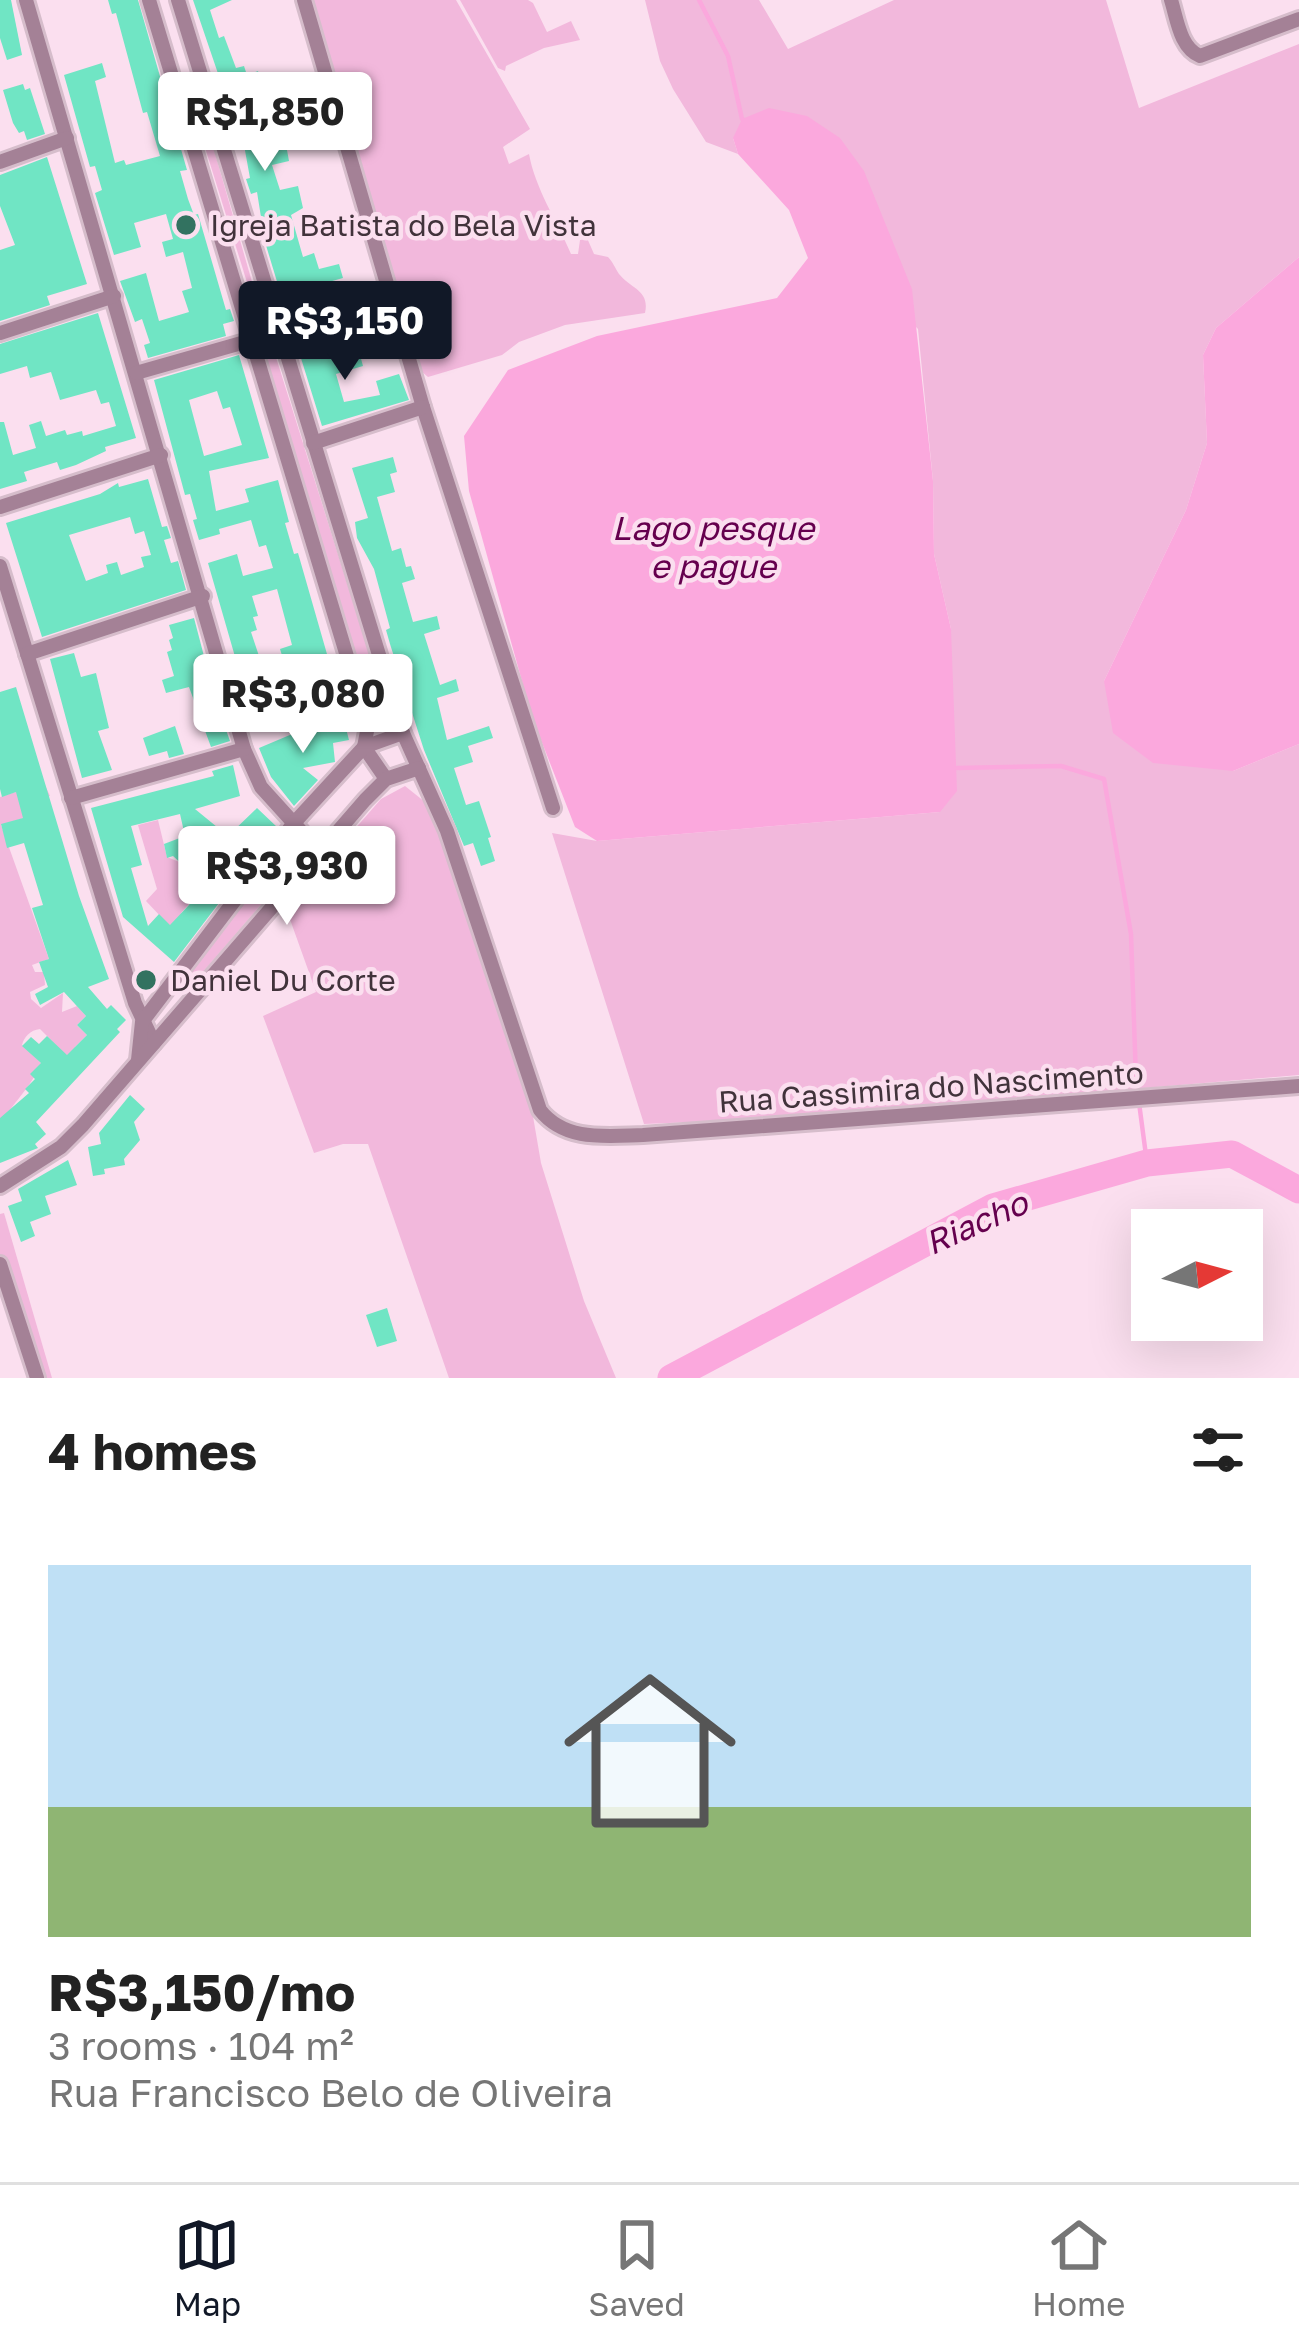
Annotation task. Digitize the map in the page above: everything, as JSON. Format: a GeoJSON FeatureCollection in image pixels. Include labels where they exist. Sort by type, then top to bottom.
{"type":"FeatureCollection","features":[{"type":"Feature","properties":{"kind":"street"},"geometry":{"type":"LineString","coordinates":[[26,0],[244,749],[261,787],[319,850]]}},
{"type":"Feature","properties":{"kind":"street"},"geometry":{"type":"LineString","coordinates":[[149,0],[368,726],[364,747],[386,779]]}},
{"type":"Feature","properties":{"kind":"street"},"geometry":{"type":"LineString","coordinates":[[0,1186],[61,1147],[386,779],[419,768],[403,733],[178,0]]}},
{"type":"Feature","properties":{"kind":"street"},"geometry":{"type":"LineString","coordinates":[[304,0],[423,407],[553,808]]}},
{"type":"Feature","properties":{"kind":"street"},"geometry":{"type":"LineString","coordinates":[[1171,0],[1185,44],[1200,56],[1299,19]]}},
{"type":"Feature","properties":{"kind":"street"},"geometry":{"type":"LineString","coordinates":[[162,42],[178,46],[189,38]]}},
{"type":"Feature","properties":{"kind":"street"},"geometry":{"type":"LineString","coordinates":[[172,72],[182,63],[197,63]]}},
{"type":"Feature","properties":{"kind":"street"},"geometry":{"type":"LineString","coordinates":[[0,162],[67,138]]}},
{"type":"Feature","properties":{"kind":"street"},"geometry":{"type":"LineString","coordinates":[[0,333],[114,296]]}},
{"type":"Feature","properties":{"kind":"street"},"geometry":{"type":"LineString","coordinates":[[252,339],[283,344],[398,311]]}},
{"type":"Feature","properties":{"kind":"street"},"geometry":{"type":"LineString","coordinates":[[136,373],[252,339],[275,320]]}},
{"type":"Feature","properties":{"kind":"street"},"geometry":{"type":"LineString","coordinates":[[313,443],[423,407]]}},
{"type":"Feature","properties":{"kind":"street"},"geometry":{"type":"LineString","coordinates":[[0,507],[161,455]]}},
{"type":"Feature","properties":{"kind":"street"},"geometry":{"type":"LineString","coordinates":[[0,566],[142,1022],[154,1043]]}},
{"type":"Feature","properties":{"kind":"street"},"geometry":{"type":"LineString","coordinates":[[27,654],[202,596]]}},
{"type":"Feature","properties":{"kind":"street"},"geometry":{"type":"LineString","coordinates":[[138,1060],[142,1022],[293,824],[364,747],[403,733]]}},
{"type":"Feature","properties":{"kind":"street"},"geometry":{"type":"LineString","coordinates":[[70,798],[244,749]]}},
{"type":"Feature","properties":{"kind":"street","name":"Rua Cassimira do Nascimento"},"geometry":{"type":"LineString","coordinates":[[419,768],[447,831],[540,1110],[551,1124],[567,1132],[643,1135],[1299,1086]]}},
{"type":"Feature","properties":{"kind":"street"},"geometry":{"type":"LineString","coordinates":[[0,1264],[37,1378]]}},
{"type":"Feature","properties":{"kind":"shaded area"},"geometry":{"type":"Polygon","coordinates":[[[299,0],[456,0],[530,129],[503,147],[509,164],[529,154],[541,192],[571,254],[578,254],[580,240],[587,238],[594,254],[608,257],[642,295],[645,313],[565,325],[519,342],[502,355],[428,377],[421,371],[319,35],[299,0]]]}},
{"type":"Feature","properties":{"kind":"shaded area"},"geometry":{"type":"Polygon","coordinates":[[[460,0],[528,0],[547,32],[571,21],[580,40],[544,48],[506,66],[505,71],[498,68],[460,0]]]}},
{"type":"Feature","properties":{"kind":"shaded area"},"geometry":{"type":"Polygon","coordinates":[[[645,0],[759,0],[788,49],[894,0],[1106,0],[1139,108],[1299,44],[1299,257],[1216,328],[1203,355],[1207,443],[1186,510],[1104,681],[1233,771],[1299,744],[1299,1075],[789,1118],[644,1124],[552,833],[597,841],[940,812],[951,629],[934,554],[933,481],[918,329],[733,138],[738,154],[706,142],[660,61],[645,0]]]}},
{"type":"Feature","properties":{"kind":"shaded area"},"geometry":{"type":"Polygon","coordinates":[[[197,91],[263,320],[260,324],[188,93],[197,91]]]}},
{"type":"Feature","properties":{"kind":"shaded area"},"geometry":{"type":"Polygon","coordinates":[[[269,348],[274,351],[391,723],[378,729],[265,353],[269,348]]]}},
{"type":"Feature","properties":{"kind":"shaded area"},"geometry":{"type":"Polygon","coordinates":[[[44,783],[50,796],[20,805],[24,818],[1,825],[49,959],[32,965],[35,972],[44,972],[45,985],[30,992],[31,999],[41,1008],[63,993],[62,1012],[77,1006],[86,1016],[77,1025],[87,1035],[75,1047],[82,1071],[40,1029],[28,1034],[22,1045],[41,1063],[0,1127],[0,797],[44,783]]]}},
{"type":"Feature","properties":{"kind":"shaded area"},"geometry":{"type":"Polygon","coordinates":[[[405,786],[425,802],[440,834],[529,1093],[541,1163],[584,1301],[616,1378],[449,1378],[368,1144],[343,1144],[314,1153],[263,1016],[316,992],[287,911],[314,862],[325,862],[381,799],[405,786]]]}},
{"type":"Feature","properties":{"kind":"shaded area"},"geometry":{"type":"Polygon","coordinates":[[[158,820],[167,857],[194,868],[201,860],[215,871],[194,908],[189,904],[181,913],[170,947],[164,920],[146,901],[157,889],[138,825],[158,820]]]}},
{"type":"Feature","properties":{"kind":"shaded area"},"geometry":{"type":"Polygon","coordinates":[[[293,843],[305,850],[303,856],[195,981],[187,982],[187,972],[293,843]]]}},
{"type":"Feature","properties":{"kind":"shaded area"},"geometry":{"type":"Polygon","coordinates":[[[4,1213],[52,1378],[40,1378],[0,1257],[0,1214],[4,1213]]]}},
{"type":"Feature","properties":{"kind":"water","name":"Lago pesque e pague"},"geometry":{"type":"Polygon","coordinates":[[[769,108],[807,116],[840,138],[864,171],[912,289],[933,481],[934,554],[951,629],[957,791],[940,812],[597,841],[575,827],[532,717],[469,491],[464,436],[508,370],[597,336],[777,298],[808,258],[789,210],[738,154],[733,138],[742,119],[769,108]]]}},
{"type":"Feature","properties":{"kind":"water"},"geometry":{"type":"Polygon","coordinates":[[[1299,257],[1299,744],[1233,771],[1153,763],[1113,733],[1104,681],[1186,510],[1207,443],[1203,355],[1216,328],[1299,257]]]}},
{"type":"Feature","properties":{"kind":"building"},"geometry":{"type":"Polygon","coordinates":[[[0,0],[11,0],[22,55],[7,60],[0,38],[0,0]]]}},
{"type":"Feature","properties":{"kind":"building"},"geometry":{"type":"Polygon","coordinates":[[[108,0],[138,0],[187,170],[180,171],[188,199],[194,215],[198,214],[226,310],[230,309],[234,321],[223,324],[226,336],[148,358],[144,345],[150,343],[142,319],[135,322],[120,281],[146,273],[159,321],[189,312],[182,291],[192,288],[183,252],[166,257],[162,242],[173,239],[166,214],[134,223],[141,247],[114,255],[95,193],[102,190],[95,166],[90,167],[64,75],[102,63],[106,77],[95,81],[115,163],[124,160],[126,165],[160,156],[108,0]]]}},
{"type":"Feature","properties":{"kind":"building"},"geometry":{"type":"Polygon","coordinates":[[[193,0],[232,0],[210,10],[236,68],[244,66],[247,75],[258,71],[263,88],[256,90],[270,142],[285,139],[289,161],[272,165],[280,190],[298,186],[303,208],[291,215],[303,257],[314,253],[319,269],[339,264],[343,278],[300,290],[305,327],[292,331],[265,242],[257,192],[251,194],[246,179],[250,178],[244,145],[237,147],[222,101],[227,100],[193,0]]]}},
{"type":"Feature","properties":{"kind":"building"},"geometry":{"type":"Polygon","coordinates":[[[23,84],[25,90],[30,88],[45,134],[27,140],[13,123],[3,90],[23,84]]]}},
{"type":"Feature","properties":{"kind":"building"},"geometry":{"type":"Polygon","coordinates":[[[47,157],[87,284],[47,296],[50,305],[0,321],[0,250],[15,245],[0,206],[0,175],[47,157]]]}},
{"type":"Feature","properties":{"kind":"building"},"geometry":{"type":"Polygon","coordinates":[[[98,313],[136,438],[105,447],[106,451],[60,470],[57,462],[24,472],[27,481],[0,489],[0,422],[4,422],[13,455],[36,448],[29,425],[41,421],[46,436],[65,430],[67,435],[82,431],[83,436],[116,426],[109,402],[101,404],[96,390],[60,400],[51,372],[30,378],[27,366],[0,374],[0,344],[98,313]]]}},
{"type":"Feature","properties":{"kind":"building"},"geometry":{"type":"Polygon","coordinates":[[[355,337],[363,366],[336,374],[344,402],[380,395],[376,381],[399,374],[409,400],[322,426],[300,355],[355,337]]]}},
{"type":"Feature","properties":{"kind":"building"},"geometry":{"type":"Polygon","coordinates":[[[239,355],[269,458],[209,471],[216,511],[249,502],[245,489],[278,480],[289,522],[285,523],[335,682],[331,683],[335,702],[310,709],[298,658],[284,662],[280,649],[292,645],[277,589],[252,596],[258,616],[253,617],[257,630],[251,632],[261,662],[265,661],[281,718],[255,726],[208,563],[237,554],[243,576],[273,568],[266,545],[259,547],[251,520],[199,540],[190,494],[185,495],[154,380],[239,355]],[[217,391],[189,400],[204,456],[242,445],[230,407],[223,409],[217,391]]]}},
{"type":"Feature","properties":{"kind":"building"},"geometry":{"type":"Polygon","coordinates":[[[393,457],[397,472],[390,474],[395,492],[377,497],[392,551],[401,548],[415,579],[402,583],[413,622],[437,616],[440,629],[424,634],[440,685],[456,679],[459,691],[437,698],[447,740],[489,726],[493,738],[468,746],[473,762],[454,768],[466,805],[479,801],[491,837],[495,861],[481,866],[473,843],[464,846],[424,750],[386,630],[390,628],[374,569],[357,538],[355,522],[368,518],[352,468],[393,457]]]}},
{"type":"Feature","properties":{"kind":"building"},"geometry":{"type":"Polygon","coordinates":[[[148,479],[162,527],[167,526],[171,538],[164,540],[171,563],[178,561],[186,590],[42,637],[6,523],[100,494],[118,483],[119,487],[148,479]],[[130,517],[69,535],[86,581],[108,573],[106,565],[117,562],[121,575],[144,567],[141,557],[151,555],[144,531],[135,534],[130,517]]]}},
{"type":"Feature","properties":{"kind":"building"},"geometry":{"type":"Polygon","coordinates":[[[194,618],[205,660],[201,661],[230,741],[211,747],[189,687],[166,693],[162,680],[174,676],[167,652],[172,650],[169,640],[173,638],[169,625],[194,618]]]}},
{"type":"Feature","properties":{"kind":"building"},"geometry":{"type":"Polygon","coordinates":[[[74,653],[81,677],[96,673],[109,728],[98,731],[112,770],[82,778],[50,659],[74,653]]]}},
{"type":"Feature","properties":{"kind":"building"},"geometry":{"type":"Polygon","coordinates":[[[16,687],[109,979],[88,987],[107,1009],[111,1005],[126,1020],[36,1122],[46,1134],[35,1144],[38,1148],[0,1163],[0,1118],[29,1093],[25,1089],[35,1079],[30,1074],[41,1063],[22,1046],[31,1037],[39,1044],[47,1036],[67,1055],[87,1035],[77,1025],[86,1016],[64,992],[40,1005],[35,994],[48,987],[39,962],[49,959],[32,908],[43,905],[24,843],[7,848],[1,824],[23,818],[16,792],[2,797],[0,789],[0,692],[16,687]]]}},
{"type":"Feature","properties":{"kind":"building"},"geometry":{"type":"Polygon","coordinates":[[[342,713],[349,740],[333,743],[335,762],[303,768],[318,780],[294,806],[271,777],[259,748],[342,713]]]}},
{"type":"Feature","properties":{"kind":"building"},"geometry":{"type":"Polygon","coordinates":[[[175,726],[184,754],[169,758],[167,751],[149,756],[143,738],[175,726]]]}},
{"type":"Feature","properties":{"kind":"building"},"geometry":{"type":"Polygon","coordinates":[[[233,765],[240,796],[195,809],[228,836],[257,808],[277,827],[174,962],[123,917],[91,808],[214,776],[212,771],[233,765]],[[180,814],[131,826],[142,865],[131,868],[148,926],[159,914],[170,925],[206,887],[214,871],[167,858],[164,844],[185,836],[180,814]]]}},
{"type":"Feature","properties":{"kind":"building"},"geometry":{"type":"Polygon","coordinates":[[[130,1095],[145,1109],[134,1122],[140,1140],[124,1159],[125,1165],[93,1176],[88,1147],[101,1144],[99,1133],[130,1095]]]}},
{"type":"Feature","properties":{"kind":"building"},"geometry":{"type":"Polygon","coordinates":[[[68,1160],[77,1185],[45,1196],[51,1214],[30,1222],[35,1236],[21,1242],[8,1206],[22,1201],[18,1189],[68,1160]]]}},
{"type":"Feature","properties":{"kind":"building"},"geometry":{"type":"Polygon","coordinates":[[[387,1308],[397,1341],[377,1347],[366,1315],[387,1308]]]}},
{"type":"Feature","properties":{"kind":"waterway"},"geometry":{"type":"LineString","coordinates":[[699,0],[728,56],[742,119]]}},
{"type":"Feature","properties":{"kind":"waterway"},"geometry":{"type":"LineString","coordinates":[[957,768],[1061,766],[1104,779],[1131,934],[1136,1080],[1147,1163]]}},
{"type":"Feature","properties":{"kind":"waterway","name":"Riacho"},"geometry":{"type":"LineString","coordinates":[[671,1378],[993,1207],[1147,1163],[1232,1154],[1299,1190]]}},
{"type":"Feature","properties":{"kind":"place","name":"Igreja Batista do Bela Vista"},"geometry":{"type":"Point","coordinates":[186,225]}},
{"type":"Feature","properties":{"kind":"place","name":"Daniel Du Corte"},"geometry":{"type":"Point","coordinates":[146,980]}}]}
